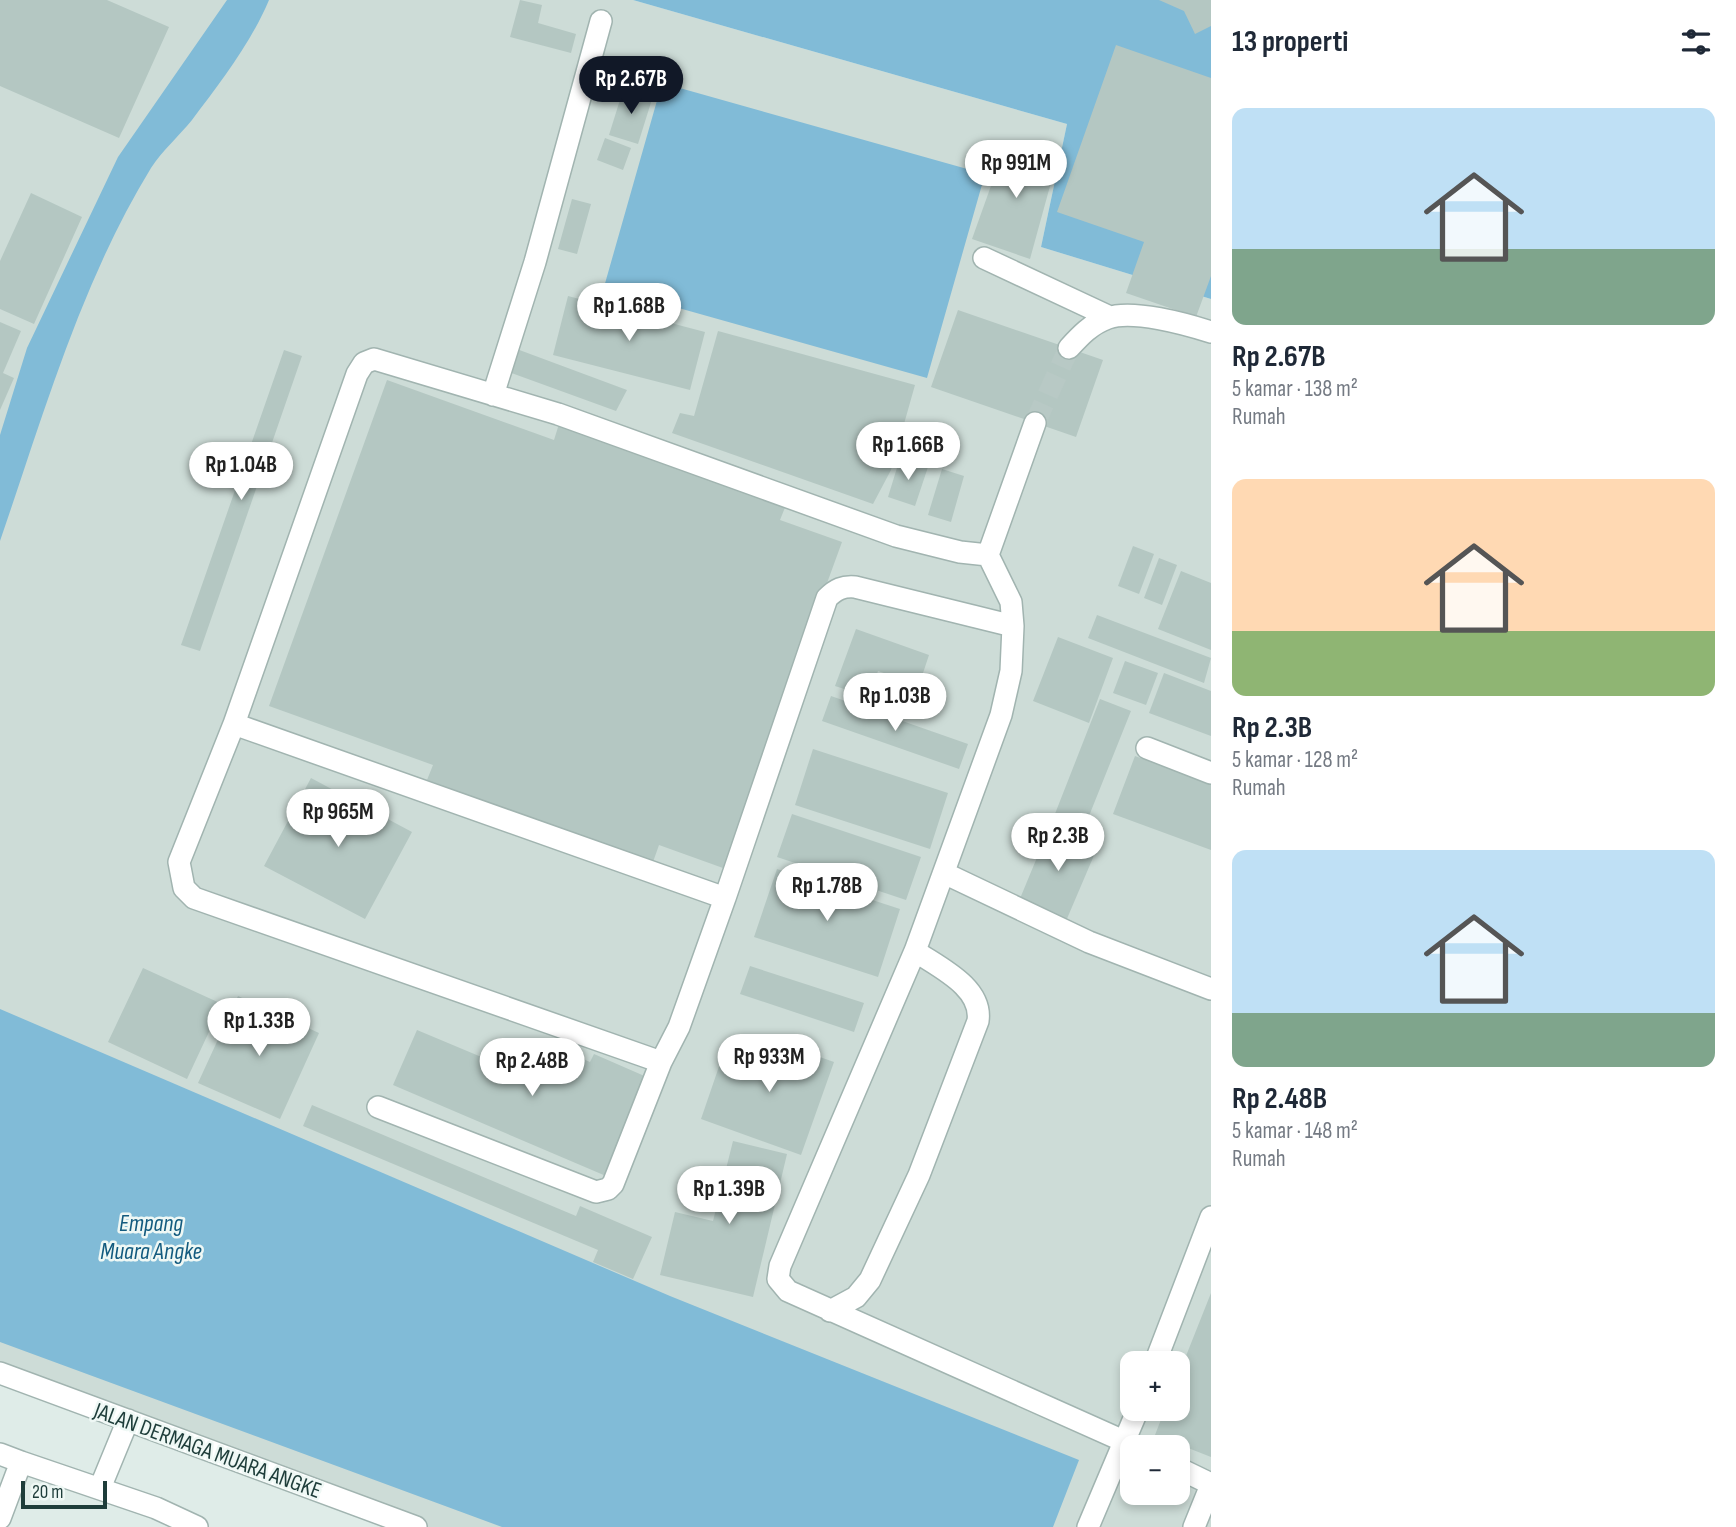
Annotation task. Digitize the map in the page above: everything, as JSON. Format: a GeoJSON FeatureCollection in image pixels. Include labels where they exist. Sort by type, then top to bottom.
{"type":"FeatureCollection","features":[{"type":"Feature","properties":{"kind":"street"},"geometry":{"type":"LineString","coordinates":[[493,395],[535,262],[601,20]]}},
{"type":"Feature","properties":{"kind":"street"},"geometry":{"type":"LineString","coordinates":[[984,258],[1110,317]]}},
{"type":"Feature","properties":{"kind":"street"},"geometry":{"type":"LineString","coordinates":[[1069,348],[1089,328],[1110,317],[1139,316],[1211,332]]}},
{"type":"Feature","properties":{"kind":"street"},"geometry":{"type":"LineString","coordinates":[[661,1062],[194,898],[184,888],[179,862],[234,724],[361,366],[377,360],[570,418],[897,536],[960,552],[988,555]]}},
{"type":"Feature","properties":{"kind":"street"},"geometry":{"type":"LineString","coordinates":[[1035,423],[988,555],[1011,602],[1013,626],[1011,671],[1001,715],[915,951],[780,1266],[778,1279],[782,1287],[830,1311],[1120,1440]]}},
{"type":"Feature","properties":{"kind":"street"},"geometry":{"type":"LineString","coordinates":[[378,1107],[596,1192],[608,1189],[613,1184],[661,1062],[679,1027],[827,598],[840,587],[855,587],[1013,626]]}},
{"type":"Feature","properties":{"kind":"street"},"geometry":{"type":"LineString","coordinates":[[234,724],[725,898]]}},
{"type":"Feature","properties":{"kind":"street"},"geometry":{"type":"LineString","coordinates":[[1147,748],[1211,773]]}},
{"type":"Feature","properties":{"kind":"street"},"geometry":{"type":"LineString","coordinates":[[944,873],[1089,942],[1211,989]]}},
{"type":"Feature","properties":{"kind":"street"},"geometry":{"type":"LineString","coordinates":[[830,1311],[856,1297],[870,1280],[919,1175],[978,1021],[978,1007],[972,995],[915,951]]}},
{"type":"Feature","properties":{"kind":"street"},"geometry":{"type":"LineString","coordinates":[[1161,1351],[1211,1217]]}},
{"type":"Feature","properties":{"kind":"street","name":"JALAN DERMAGA MUARA ANGKE"},"geometry":{"type":"LineString","coordinates":[[0,1373],[416,1527]]}},
{"type":"Feature","properties":{"kind":"street"},"geometry":{"type":"LineString","coordinates":[[100,1488],[128,1420]]}},
{"type":"Feature","properties":{"kind":"street"},"geometry":{"type":"LineString","coordinates":[[0,1454],[100,1488],[152,1518],[197,1527]]}},
{"type":"Feature","properties":{"kind":"street"},"geometry":{"type":"LineString","coordinates":[[0,1518],[20,1462]]}},
{"type":"Feature","properties":{"kind":"street"},"geometry":{"type":"LineString","coordinates":[[1088,1527],[1120,1466]]}},
{"type":"Feature","properties":{"kind":"street"},"geometry":{"type":"LineString","coordinates":[[1190,1474],[1211,1485],[1194,1527]]}},
{"type":"Feature","properties":{"kind":"shaded area"},"geometry":{"type":"Polygon","coordinates":[[[0,0],[633,0],[1067,124],[1041,247],[1211,299],[1211,1527],[387,1527],[0,1375],[0,0]]]}},
{"type":"Feature","properties":{"kind":"water"},"geometry":{"type":"Polygon","coordinates":[[[227,0],[269,0],[234,62],[192,120],[155,162],[126,212],[65,350],[0,541],[0,435],[27,348],[118,157],[227,0]]]}},
{"type":"Feature","properties":{"kind":"water"},"geometry":{"type":"Polygon","coordinates":[[[633,0],[1211,0],[1211,299],[1041,247],[1067,124],[633,0]]]}},
{"type":"Feature","properties":{"kind":"water"},"geometry":{"type":"Polygon","coordinates":[[[662,83],[985,174],[927,378],[604,287],[662,83]]]}},
{"type":"Feature","properties":{"kind":"water","name":"Empang Muara Angke"},"geometry":{"type":"Polygon","coordinates":[[[0,1009],[670,1296],[1079,1460],[1053,1527],[502,1527],[0,1342],[0,1009]]]}},
{"type":"Feature","properties":{"kind":"building"},"geometry":{"type":"Polygon","coordinates":[[[0,0],[107,0],[169,27],[119,138],[0,86],[0,0]]]}},
{"type":"Feature","properties":{"kind":"building"},"geometry":{"type":"Polygon","coordinates":[[[520,0],[542,5],[538,23],[576,34],[571,53],[510,37],[520,0]]]}},
{"type":"Feature","properties":{"kind":"building"},"geometry":{"type":"Polygon","coordinates":[[[1159,0],[1211,0],[1211,26],[1195,34],[1184,11],[1159,0]]]}},
{"type":"Feature","properties":{"kind":"building"},"geometry":{"type":"Polygon","coordinates":[[[1116,45],[1211,78],[1211,276],[1196,317],[1126,293],[1144,242],[1057,212],[1116,45]]]}},
{"type":"Feature","properties":{"kind":"building"},"geometry":{"type":"Polygon","coordinates":[[[624,87],[653,96],[638,144],[609,135],[624,87]]]}},
{"type":"Feature","properties":{"kind":"building"},"geometry":{"type":"Polygon","coordinates":[[[605,138],[631,148],[623,170],[597,160],[605,138]]]}},
{"type":"Feature","properties":{"kind":"building"},"geometry":{"type":"Polygon","coordinates":[[[1007,141],[1058,157],[1030,259],[972,239],[1007,141]]]}},
{"type":"Feature","properties":{"kind":"building"},"geometry":{"type":"Polygon","coordinates":[[[31,193],[82,217],[34,324],[0,309],[0,261],[31,193]]]}},
{"type":"Feature","properties":{"kind":"building"},"geometry":{"type":"Polygon","coordinates":[[[572,199],[591,204],[577,254],[558,249],[572,199]]]}},
{"type":"Feature","properties":{"kind":"building"},"geometry":{"type":"Polygon","coordinates":[[[568,296],[705,332],[690,390],[553,355],[568,296]]]}},
{"type":"Feature","properties":{"kind":"building"},"geometry":{"type":"Polygon","coordinates":[[[958,310],[1103,360],[1076,437],[931,387],[958,310]]]}},
{"type":"Feature","properties":{"kind":"building"},"geometry":{"type":"Polygon","coordinates":[[[0,322],[21,331],[3,373],[14,378],[0,410],[0,322]]]}},
{"type":"Feature","properties":{"kind":"building"},"geometry":{"type":"Polygon","coordinates":[[[718,331],[915,385],[891,470],[873,504],[672,433],[680,413],[694,416],[718,331]]]}},
{"type":"Feature","properties":{"kind":"building"},"geometry":{"type":"Polygon","coordinates":[[[514,348],[627,390],[616,411],[506,371],[514,348]]]}},
{"type":"Feature","properties":{"kind":"building"},"geometry":{"type":"Polygon","coordinates":[[[284,350],[302,356],[200,651],[181,645],[284,350]]]}},
{"type":"Feature","properties":{"kind":"building"},"geometry":{"type":"Polygon","coordinates":[[[387,380],[554,440],[559,424],[786,505],[780,520],[842,542],[723,868],[659,845],[653,862],[427,780],[433,765],[269,706],[387,380]]]}},
{"type":"Feature","properties":{"kind":"building"},"geometry":{"type":"Polygon","coordinates":[[[900,458],[928,467],[915,506],[888,497],[900,458]]]}},
{"type":"Feature","properties":{"kind":"building"},"geometry":{"type":"Polygon","coordinates":[[[942,469],[964,476],[951,522],[928,515],[942,469]]]}},
{"type":"Feature","properties":{"kind":"building"},"geometry":{"type":"Polygon","coordinates":[[[1133,546],[1154,554],[1139,594],[1118,586],[1133,546]]]}},
{"type":"Feature","properties":{"kind":"building"},"geometry":{"type":"Polygon","coordinates":[[[1159,558],[1177,565],[1162,605],[1144,598],[1159,558]]]}},
{"type":"Feature","properties":{"kind":"building"},"geometry":{"type":"Polygon","coordinates":[[[1181,571],[1211,583],[1211,650],[1158,629],[1181,571]]]}},
{"type":"Feature","properties":{"kind":"building"},"geometry":{"type":"Polygon","coordinates":[[[1097,615],[1211,658],[1204,683],[1088,638],[1097,615]]]}},
{"type":"Feature","properties":{"kind":"building"},"geometry":{"type":"Polygon","coordinates":[[[856,629],[929,655],[919,685],[878,671],[869,697],[835,686],[856,629]]]}},
{"type":"Feature","properties":{"kind":"building"},"geometry":{"type":"Polygon","coordinates":[[[1058,637],[1113,658],[1089,723],[1033,701],[1058,637]]]}},
{"type":"Feature","properties":{"kind":"building"},"geometry":{"type":"Polygon","coordinates":[[[1125,661],[1158,673],[1146,705],[1113,693],[1125,661]]]}},
{"type":"Feature","properties":{"kind":"building"},"geometry":{"type":"Polygon","coordinates":[[[1164,673],[1211,691],[1211,736],[1149,713],[1164,673]]]}},
{"type":"Feature","properties":{"kind":"building"},"geometry":{"type":"Polygon","coordinates":[[[831,696],[968,744],[959,769],[822,721],[831,696]]]}},
{"type":"Feature","properties":{"kind":"building"},"geometry":{"type":"Polygon","coordinates":[[[1100,699],[1131,711],[1081,836],[1051,824],[1100,699]]]}},
{"type":"Feature","properties":{"kind":"building"},"geometry":{"type":"Polygon","coordinates":[[[813,749],[948,793],[930,849],[795,805],[813,749]]]}},
{"type":"Feature","properties":{"kind":"building"},"geometry":{"type":"Polygon","coordinates":[[[1135,756],[1211,784],[1211,850],[1113,814],[1135,756]]]}},
{"type":"Feature","properties":{"kind":"building"},"geometry":{"type":"Polygon","coordinates":[[[311,778],[412,832],[365,919],[264,866],[311,778]]]}},
{"type":"Feature","properties":{"kind":"building"},"geometry":{"type":"Polygon","coordinates":[[[792,814],[921,857],[906,900],[777,857],[792,814]]]}},
{"type":"Feature","properties":{"kind":"building"},"geometry":{"type":"Polygon","coordinates":[[[1050,826],[1098,846],[1066,921],[1019,901],[1050,826]]]}},
{"type":"Feature","properties":{"kind":"building"},"geometry":{"type":"Polygon","coordinates":[[[777,869],[900,909],[878,977],[754,937],[777,869]]]}},
{"type":"Feature","properties":{"kind":"building"},"geometry":{"type":"Polygon","coordinates":[[[750,966],[864,1003],[854,1032],[740,994],[750,966]]]}},
{"type":"Feature","properties":{"kind":"building"},"geometry":{"type":"Polygon","coordinates":[[[143,968],[222,1004],[187,1079],[108,1042],[143,968]]]}},
{"type":"Feature","properties":{"kind":"building"},"geometry":{"type":"Polygon","coordinates":[[[238,996],[319,1033],[280,1119],[198,1083],[238,996]]]}},
{"type":"Feature","properties":{"kind":"building"},"geometry":{"type":"Polygon","coordinates":[[[417,1030],[536,1080],[551,1045],[590,1062],[594,1054],[649,1078],[606,1176],[393,1085],[417,1030]]]}},
{"type":"Feature","properties":{"kind":"building"},"geometry":{"type":"Polygon","coordinates":[[[757,1035],[834,1062],[801,1155],[701,1119],[725,1049],[749,1057],[757,1035]]]}},
{"type":"Feature","properties":{"kind":"building"},"geometry":{"type":"Polygon","coordinates":[[[312,1105],[576,1216],[580,1206],[652,1237],[633,1279],[593,1262],[598,1250],[303,1126],[312,1105]]]}},
{"type":"Feature","properties":{"kind":"building"},"geometry":{"type":"Polygon","coordinates":[[[733,1141],[787,1154],[753,1297],[660,1275],[675,1212],[713,1221],[733,1141]]]}},
{"type":"Feature","properties":{"kind":"building"},"geometry":{"type":"Polygon","coordinates":[[[1211,1293],[1211,1457],[1190,1449],[1190,1435],[1155,1435],[1160,1421],[1190,1421],[1188,1351],[1211,1293]]]}},
{"type":"Feature","properties":{"kind":"tunnel"},"geometry":{"type":"LineString","coordinates":[[1035,423],[1069,348]]}}]}
